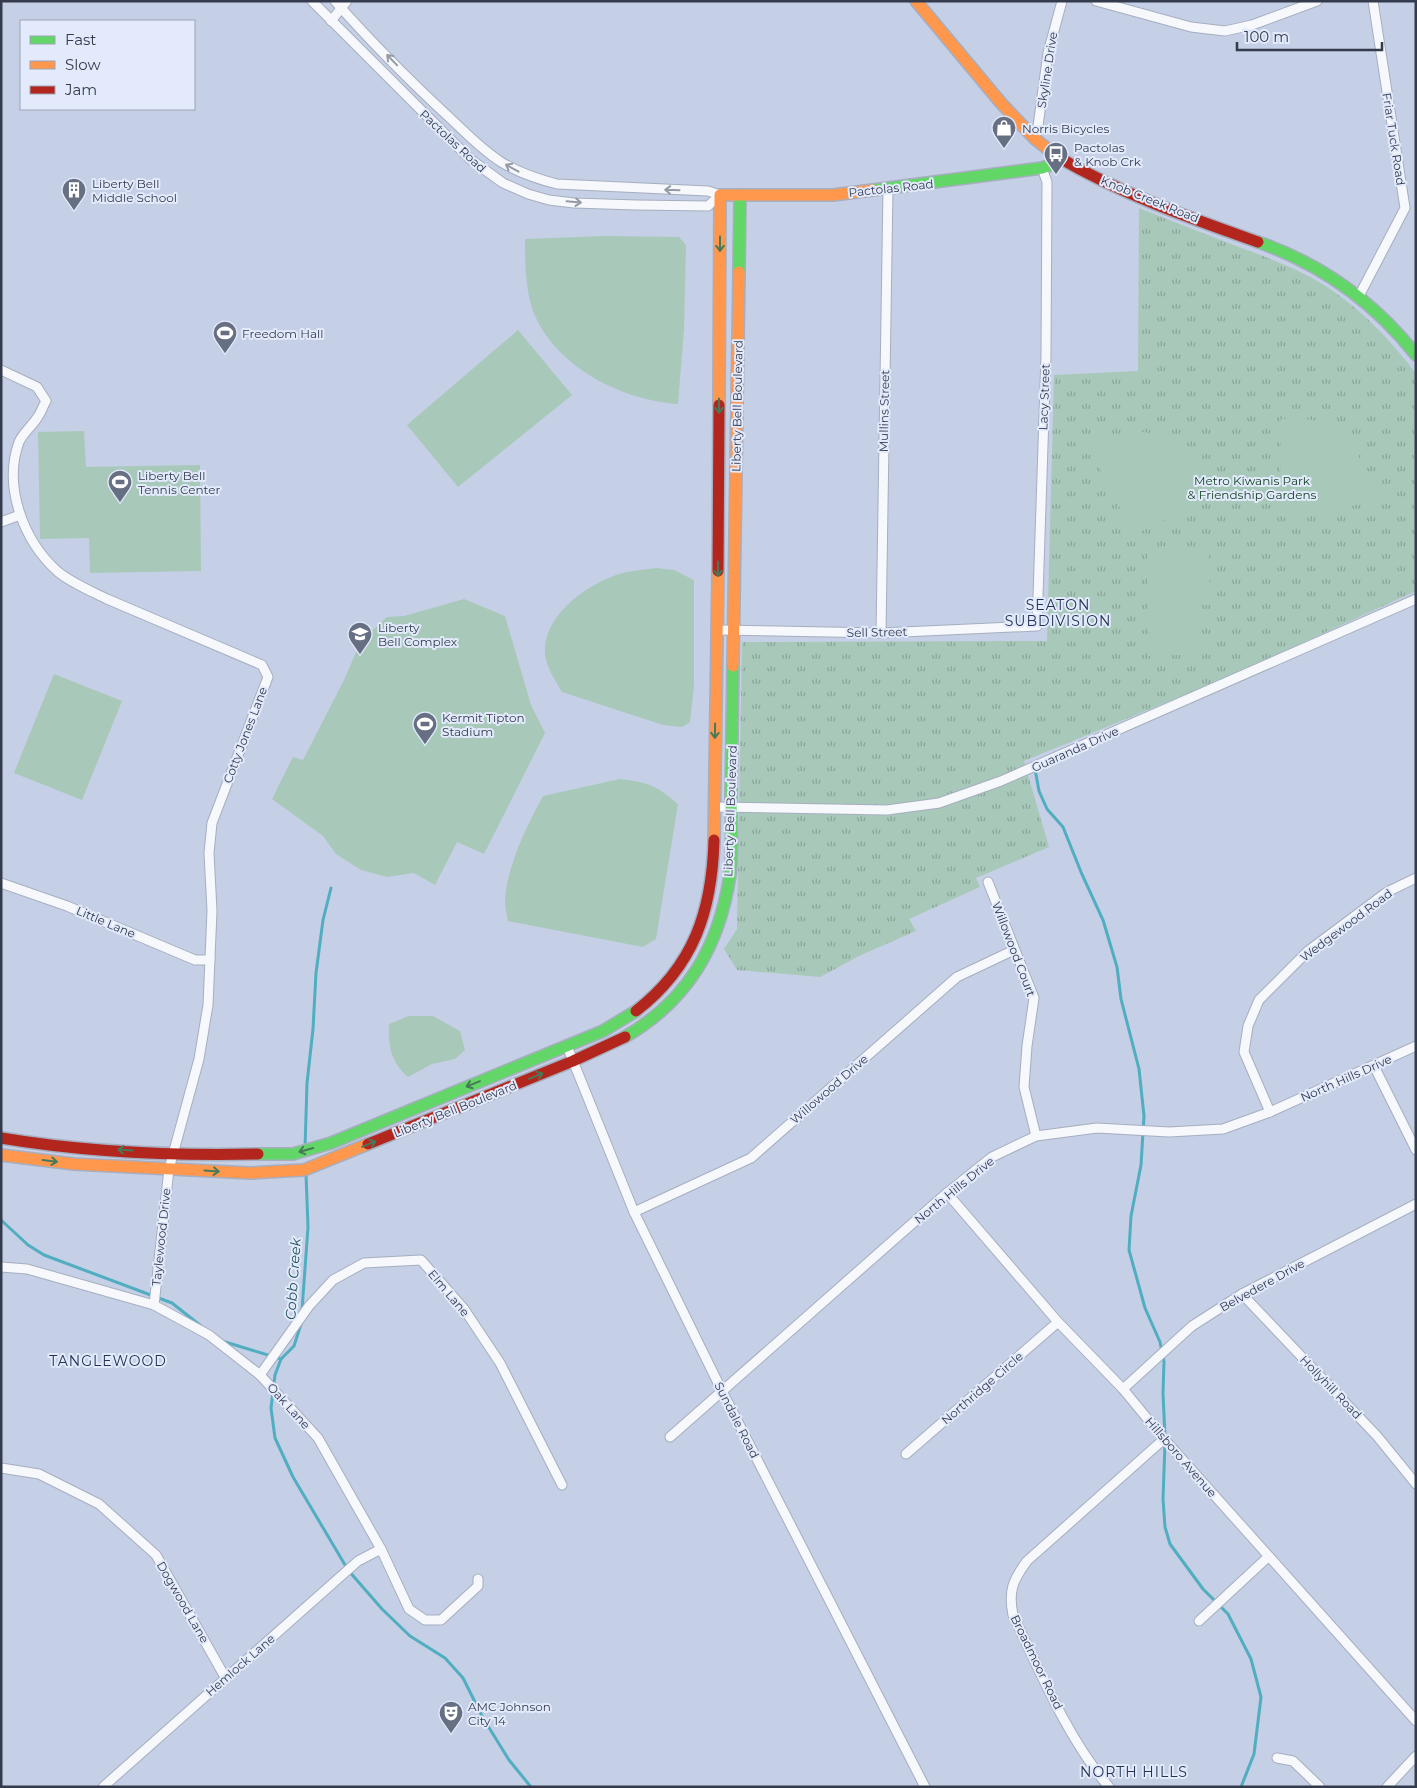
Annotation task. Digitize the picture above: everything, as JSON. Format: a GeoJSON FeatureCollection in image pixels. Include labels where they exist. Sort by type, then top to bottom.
{"type":"FeatureCollection","features":[{"type":"Feature","properties":{"kind":"street","name":"Pactolas Road"},"geometry":{"type":"LineString","coordinates":[[312,1],[470,159],[503,184],[535,196],[574,203],[708,206],[720,195]]}},
{"type":"Feature","properties":{"kind":"street","name":"Knob Creek Road"},"geometry":{"type":"LineString","coordinates":[[916,1],[991,94],[1034,138],[1058,157],[1138,196],[1286,252],[1324,273],[1359,296],[1406,342],[1416,355]]}},
{"type":"Feature","properties":{"kind":"street","name":"Skyline Drive"},"geometry":{"type":"LineString","coordinates":[[1034,138],[1038,126],[1048,54],[1062,1]]}},
{"type":"Feature","properties":{"kind":"street"},"geometry":{"type":"LineString","coordinates":[[1096,1],[1191,27],[1225,31],[1252,25],[1317,1]]}},
{"type":"Feature","properties":{"kind":"street","name":"Friar Tuck Road"},"geometry":{"type":"LineString","coordinates":[[1359,296],[1405,208],[1372,1]]}},
{"type":"Feature","properties":{"kind":"street","name":"Pactolas Road"},"geometry":{"type":"LineString","coordinates":[[341,3],[428,97],[483,149],[517,171],[536,179],[558,184],[708,191],[720,195],[833,195],[952,182],[1042,168],[1048,166],[1058,157]]}},
{"type":"Feature","properties":{"kind":"street"},"geometry":{"type":"LineString","coordinates":[[331,21],[341,3]]}},
{"type":"Feature","properties":{"kind":"street","name":"Lacy Street"},"geometry":{"type":"LineString","coordinates":[[1037,626],[1046,345],[1047,182],[1042,168]]}},
{"type":"Feature","properties":{"kind":"street","name":"Mullins Street"},"geometry":{"type":"LineString","coordinates":[[881,633],[888,189]]}},
{"type":"Feature","properties":{"kind":"street","name":"Liberty Bell Boulevard"},"geometry":{"type":"LineString","coordinates":[[1,1138],[38,1144],[173,1154],[222,1156],[293,1154],[331,1143],[603,1032],[632,1014],[654,997],[683,963],[702,924],[712,871],[717,630],[720,195]]}},
{"type":"Feature","properties":{"kind":"street","name":"Liberty Bell Boulevard"},"geometry":{"type":"LineString","coordinates":[[1,1155],[74,1164],[250,1174],[304,1170],[573,1062],[619,1040],[660,1013],[676,997],[699,967],[711,946],[726,899],[730,874],[740,195]]}},
{"type":"Feature","properties":{"kind":"street","name":"Cotty Jones Lane"},"geometry":{"type":"LineString","coordinates":[[1,370],[38,386],[46,401],[37,418],[20,440],[14,461],[14,491],[20,515],[38,550],[58,571],[107,599],[262,664],[268,677],[212,823],[209,853],[212,911],[208,1005],[200,1059],[173,1154]]}},
{"type":"Feature","properties":{"kind":"street"},"geometry":{"type":"LineString","coordinates":[[1,522],[20,515]]}},
{"type":"Feature","properties":{"kind":"street","name":"Guaranda Drive"},"geometry":{"type":"LineString","coordinates":[[714,807],[887,810],[939,803],[1001,781],[1416,599]]}},
{"type":"Feature","properties":{"kind":"street","name":"Sell Street"},"geometry":{"type":"LineString","coordinates":[[717,630],[881,633],[1037,626]]}},
{"type":"Feature","properties":{"kind":"street","name":"Wedgewood Road"},"geometry":{"type":"LineString","coordinates":[[1270,1112],[1244,1052],[1248,1026],[1259,1000],[1308,951],[1387,892],[1416,878]]}},
{"type":"Feature","properties":{"kind":"street","name":"Willowood Court"},"geometry":{"type":"LineString","coordinates":[[988,882],[1034,998],[1027,1046],[1024,1087],[1036,1136]]}},
{"type":"Feature","properties":{"kind":"street","name":"Little Lane"},"geometry":{"type":"LineString","coordinates":[[1,883],[67,906],[196,960],[210,960]]}},
{"type":"Feature","properties":{"kind":"street","name":"Willowood Drive"},"geometry":{"type":"LineString","coordinates":[[634,1212],[751,1158],[957,977],[1014,950]]}},
{"type":"Feature","properties":{"kind":"street","name":"Sundale Road"},"geometry":{"type":"LineString","coordinates":[[567,1046],[634,1212],[722,1391],[924,1787]]}},
{"type":"Feature","properties":{"kind":"street","name":"North Hills Drive"},"geometry":{"type":"LineString","coordinates":[[670,1437],[947,1193],[992,1157],[1036,1136],[1097,1128],[1169,1132],[1223,1128],[1270,1112],[1416,1046]]}},
{"type":"Feature","properties":{"kind":"street"},"geometry":{"type":"LineString","coordinates":[[1374,1066],[1416,1150]]}},
{"type":"Feature","properties":{"kind":"street","name":"Taylewood Drive"},"geometry":{"type":"LineString","coordinates":[[154,1304],[169,1169],[173,1154]]}},
{"type":"Feature","properties":{"kind":"street","name":"Hillsboro Avenue"},"geometry":{"type":"LineString","coordinates":[[947,1193],[1058,1322],[1122,1389],[1268,1558],[1416,1721]]}},
{"type":"Feature","properties":{"kind":"street","name":"Belvedere Drive"},"geometry":{"type":"LineString","coordinates":[[1122,1389],[1192,1326],[1242,1294],[1416,1204]]}},
{"type":"Feature","properties":{"kind":"street","name":"Elm Lane"},"geometry":{"type":"LineString","coordinates":[[260,1374],[309,1306],[333,1280],[364,1264],[421,1260],[464,1310],[500,1363],[562,1485]]}},
{"type":"Feature","properties":{"kind":"street","name":"Oak Lane"},"geometry":{"type":"LineString","coordinates":[[1,1267],[27,1269],[154,1304],[209,1335],[260,1374],[318,1438],[381,1549],[410,1609],[425,1620],[442,1620],[478,1586],[478,1579]]}},
{"type":"Feature","properties":{"kind":"street","name":"Hollyhill Road"},"geometry":{"type":"LineString","coordinates":[[1242,1294],[1377,1436],[1416,1484]]}},
{"type":"Feature","properties":{"kind":"street","name":"Northridge Circle"},"geometry":{"type":"LineString","coordinates":[[906,1454],[1058,1322]]}},
{"type":"Feature","properties":{"kind":"street","name":"Broadmoor Road"},"geometry":{"type":"LineString","coordinates":[[1109,1787],[1092,1767],[1076,1741],[1013,1615],[1010,1599],[1016,1576],[1027,1561],[1164,1439]]}},
{"type":"Feature","properties":{"kind":"street","name":"Dogwood Lane"},"geometry":{"type":"LineString","coordinates":[[1,1468],[39,1474],[99,1504],[156,1555],[226,1677]]}},
{"type":"Feature","properties":{"kind":"street","name":"Hemlock Lane"},"geometry":{"type":"LineString","coordinates":[[103,1787],[358,1561],[381,1549]]}},
{"type":"Feature","properties":{"kind":"street"},"geometry":{"type":"LineString","coordinates":[[1199,1620],[1268,1558]]}},
{"type":"Feature","properties":{"kind":"street"},"geometry":{"type":"LineString","coordinates":[[1387,1787],[1416,1756]]}},
{"type":"Feature","properties":{"kind":"street"},"geometry":{"type":"LineString","coordinates":[[1277,1758],[1293,1761],[1320,1787]]}},
{"type":"Feature","properties":{"kind":"green space","name":"Metro Kiwanis Park & Friendship Gardens"},"geometry":{"type":"Polygon","coordinates":[[[1139,208],[1280,263],[1319,282],[1371,322],[1414,371],[1416,374],[1416,591],[1216,682],[1024,761],[1049,847],[976,878],[980,887],[909,919],[916,931],[861,955],[820,977],[737,970],[724,949],[737,929],[742,642],[1047,641],[1054,375],[1138,371],[1139,208]]]}},
{"type":"Feature","properties":{"kind":"green space"},"geometry":{"type":"Polygon","coordinates":[[[605,236],[679,237],[686,245],[684,329],[678,404],[634,396],[592,377],[557,349],[543,331],[533,311],[525,266],[525,239],[605,236]]]}},
{"type":"Feature","properties":{"kind":"green space"},"geometry":{"type":"Polygon","coordinates":[[[518,330],[572,395],[458,487],[407,425],[518,330]]]}},
{"type":"Feature","properties":{"kind":"green space"},"geometry":{"type":"Polygon","coordinates":[[[1301,418],[1322,422],[1347,434],[1381,499],[1334,510],[1287,512],[1280,504],[1281,419],[1301,418]]]}},
{"type":"Feature","properties":{"kind":"green space","name":"Liberty Bell Tennis Center"},"geometry":{"type":"Polygon","coordinates":[[[84,431],[86,467],[200,465],[201,571],[90,573],[89,538],[40,539],[38,432],[84,431]]]}},
{"type":"Feature","properties":{"kind":"green space"},"geometry":{"type":"Polygon","coordinates":[[[1144,432],[1168,439],[1188,451],[1204,468],[1217,489],[1173,516],[1140,532],[1131,530],[1089,446],[1117,434],[1144,432]]]}},
{"type":"Feature","properties":{"kind":"green space"},"geometry":{"type":"Polygon","coordinates":[[[1209,548],[1210,605],[1198,605],[1199,654],[1149,656],[1147,550],[1209,548]]]}},
{"type":"Feature","properties":{"kind":"green space"},"geometry":{"type":"Polygon","coordinates":[[[656,568],[674,570],[694,580],[694,686],[690,722],[682,727],[663,725],[562,692],[551,673],[545,653],[546,640],[550,628],[566,606],[576,597],[599,582],[616,575],[656,568]]]}},
{"type":"Feature","properties":{"kind":"green space","name":"Kermit Tipton Stadium"},"geometry":{"type":"Polygon","coordinates":[[[464,599],[505,616],[531,705],[545,733],[484,854],[457,842],[435,885],[414,873],[387,877],[361,870],[336,854],[323,836],[272,799],[293,757],[303,760],[344,680],[361,641],[387,617],[404,616],[464,599]]]}},
{"type":"Feature","properties":{"kind":"green space"},"geometry":{"type":"Polygon","coordinates":[[[54,674],[122,701],[82,800],[14,773],[54,674]]]}},
{"type":"Feature","properties":{"kind":"green space"},"geometry":{"type":"Polygon","coordinates":[[[620,779],[652,786],[678,804],[656,939],[643,947],[508,921],[505,902],[509,875],[524,833],[543,796],[620,779]]]}},
{"type":"Feature","properties":{"kind":"green space"},"geometry":{"type":"Polygon","coordinates":[[[409,1016],[433,1016],[460,1031],[465,1050],[455,1059],[432,1064],[408,1077],[394,1059],[390,1046],[389,1024],[409,1016]]]}},
{"type":"Feature","properties":{"kind":"waterway"},"geometry":{"type":"LineString","coordinates":[[1035,769],[1039,791],[1047,809],[1063,827],[1103,920],[1117,967],[1121,999],[1139,1069],[1144,1116],[1141,1165],[1131,1216],[1129,1250],[1145,1308],[1160,1342],[1164,1361],[1165,1437]]}},
{"type":"Feature","properties":{"kind":"waterway","name":"Cobb Creek"},"geometry":{"type":"LineString","coordinates":[[305,1148],[307,1083],[313,1029],[316,973],[323,920],[331,888]]}},
{"type":"Feature","properties":{"kind":"waterway","name":"Cobb Creek"},"geometry":{"type":"LineString","coordinates":[[302,1310],[308,1227],[306,1174]]}},
{"type":"Feature","properties":{"kind":"waterway"},"geometry":{"type":"LineString","coordinates":[[1,1220],[28,1245],[44,1255],[172,1303],[201,1326]]}},
{"type":"Feature","properties":{"kind":"waterway","name":"Cobb Creek"},"geometry":{"type":"LineString","coordinates":[[302,1321],[294,1346],[281,1359],[275,1375],[271,1408],[275,1438],[293,1477],[348,1570],[382,1609],[410,1636],[445,1658],[463,1678],[483,1718],[509,1760],[531,1787]]}},
{"type":"Feature","properties":{"kind":"waterway"},"geometry":{"type":"LineString","coordinates":[[222,1341],[281,1359]]}},
{"type":"Feature","properties":{"kind":"waterway"},"geometry":{"type":"LineString","coordinates":[[1165,1443],[1163,1499],[1165,1527],[1170,1544],[1203,1589],[1228,1614],[1251,1659],[1261,1697],[1254,1754],[1241,1787]]}},
{"type":"Feature","properties":{"kind":"traffic: fast"},"geometry":{"type":"LineString","coordinates":[[873,190],[1042,168],[1048,166],[1058,157]]}},
{"type":"Feature","properties":{"kind":"traffic: fast"},"geometry":{"type":"LineString","coordinates":[[739,272],[740,195]]}},
{"type":"Feature","properties":{"kind":"traffic: fast"},"geometry":{"type":"LineString","coordinates":[[1258,242],[1304,262],[1345,287],[1383,318],[1416,355]]}},
{"type":"Feature","properties":{"kind":"traffic: fast"},"geometry":{"type":"LineString","coordinates":[[625,1037],[666,1006],[697,969],[709,948],[725,901],[730,875],[731,856],[733,666]]}},
{"type":"Feature","properties":{"kind":"traffic: fast"},"geometry":{"type":"LineString","coordinates":[[258,1154],[293,1154],[331,1143],[603,1031],[636,1011]]}},
{"type":"Feature","properties":{"kind":"traffic: slow"},"geometry":{"type":"LineString","coordinates":[[916,1],[1001,103],[1035,139],[1058,157]]}},
{"type":"Feature","properties":{"kind":"traffic: slow"},"geometry":{"type":"LineString","coordinates":[[719,405],[720,195],[833,195],[873,190]]}},
{"type":"Feature","properties":{"kind":"traffic: slow"},"geometry":{"type":"LineString","coordinates":[[733,666],[739,272]]}},
{"type":"Feature","properties":{"kind":"traffic: slow"},"geometry":{"type":"LineString","coordinates":[[714,840],[718,571]]}},
{"type":"Feature","properties":{"kind":"traffic: slow"},"geometry":{"type":"LineString","coordinates":[[1,1155],[74,1164],[250,1173],[304,1170],[368,1144]]}},
{"type":"Feature","properties":{"kind":"traffic: jam"},"geometry":{"type":"LineString","coordinates":[[1058,157],[1131,194],[1258,242]]}},
{"type":"Feature","properties":{"kind":"traffic: jam"},"geometry":{"type":"LineString","coordinates":[[718,571],[719,405]]}},
{"type":"Feature","properties":{"kind":"traffic: jam"},"geometry":{"type":"LineString","coordinates":[[636,1011],[656,994],[672,975],[686,956],[696,935],[704,913],[709,890],[714,840]]}},
{"type":"Feature","properties":{"kind":"traffic: jam"},"geometry":{"type":"LineString","coordinates":[[368,1144],[573,1061],[625,1037]]}},
{"type":"Feature","properties":{"kind":"traffic: jam"},"geometry":{"type":"LineString","coordinates":[[1,1138],[64,1147],[129,1152],[258,1154]]}},
{"type":"Feature","properties":{"kind":"place","name":"Norris Bicycles"},"geometry":{"type":"Point","coordinates":[1004,149]}},
{"type":"Feature","properties":{"kind":"place","name":"Pactolas & Knob Crk"},"geometry":{"type":"Point","coordinates":[1056,175]}},
{"type":"Feature","properties":{"kind":"place","name":"Liberty Bell Middle School"},"geometry":{"type":"Point","coordinates":[74,211]}},
{"type":"Feature","properties":{"kind":"place","name":"Freedom Hall"},"geometry":{"type":"Point","coordinates":[225,354]}},
{"type":"Feature","properties":{"kind":"place","name":"Liberty Bell Tennis Center"},"geometry":{"type":"Point","coordinates":[120,503]}},
{"type":"Feature","properties":{"kind":"place","name":"Liberty Bell Complex"},"geometry":{"type":"Point","coordinates":[360,655]}},
{"type":"Feature","properties":{"kind":"place","name":"Kermit Tipton Stadium"},"geometry":{"type":"Point","coordinates":[425,745]}},
{"type":"Feature","properties":{"kind":"place","name":"AMC Johnson City 14"},"geometry":{"type":"Point","coordinates":[451,1734]}},
{"type":"Feature","properties":{"kind":"district","name":"SEATON SUBDIVISION"},"geometry":{"type":"Point","coordinates":[1058,614]}},
{"type":"Feature","properties":{"kind":"district","name":"TANGLEWOOD"},"geometry":{"type":"Point","coordinates":[108,1361]}},
{"type":"Feature","properties":{"kind":"district","name":"NORTH HILLS"},"geometry":{"type":"Point","coordinates":[1134,1772]}}]}
